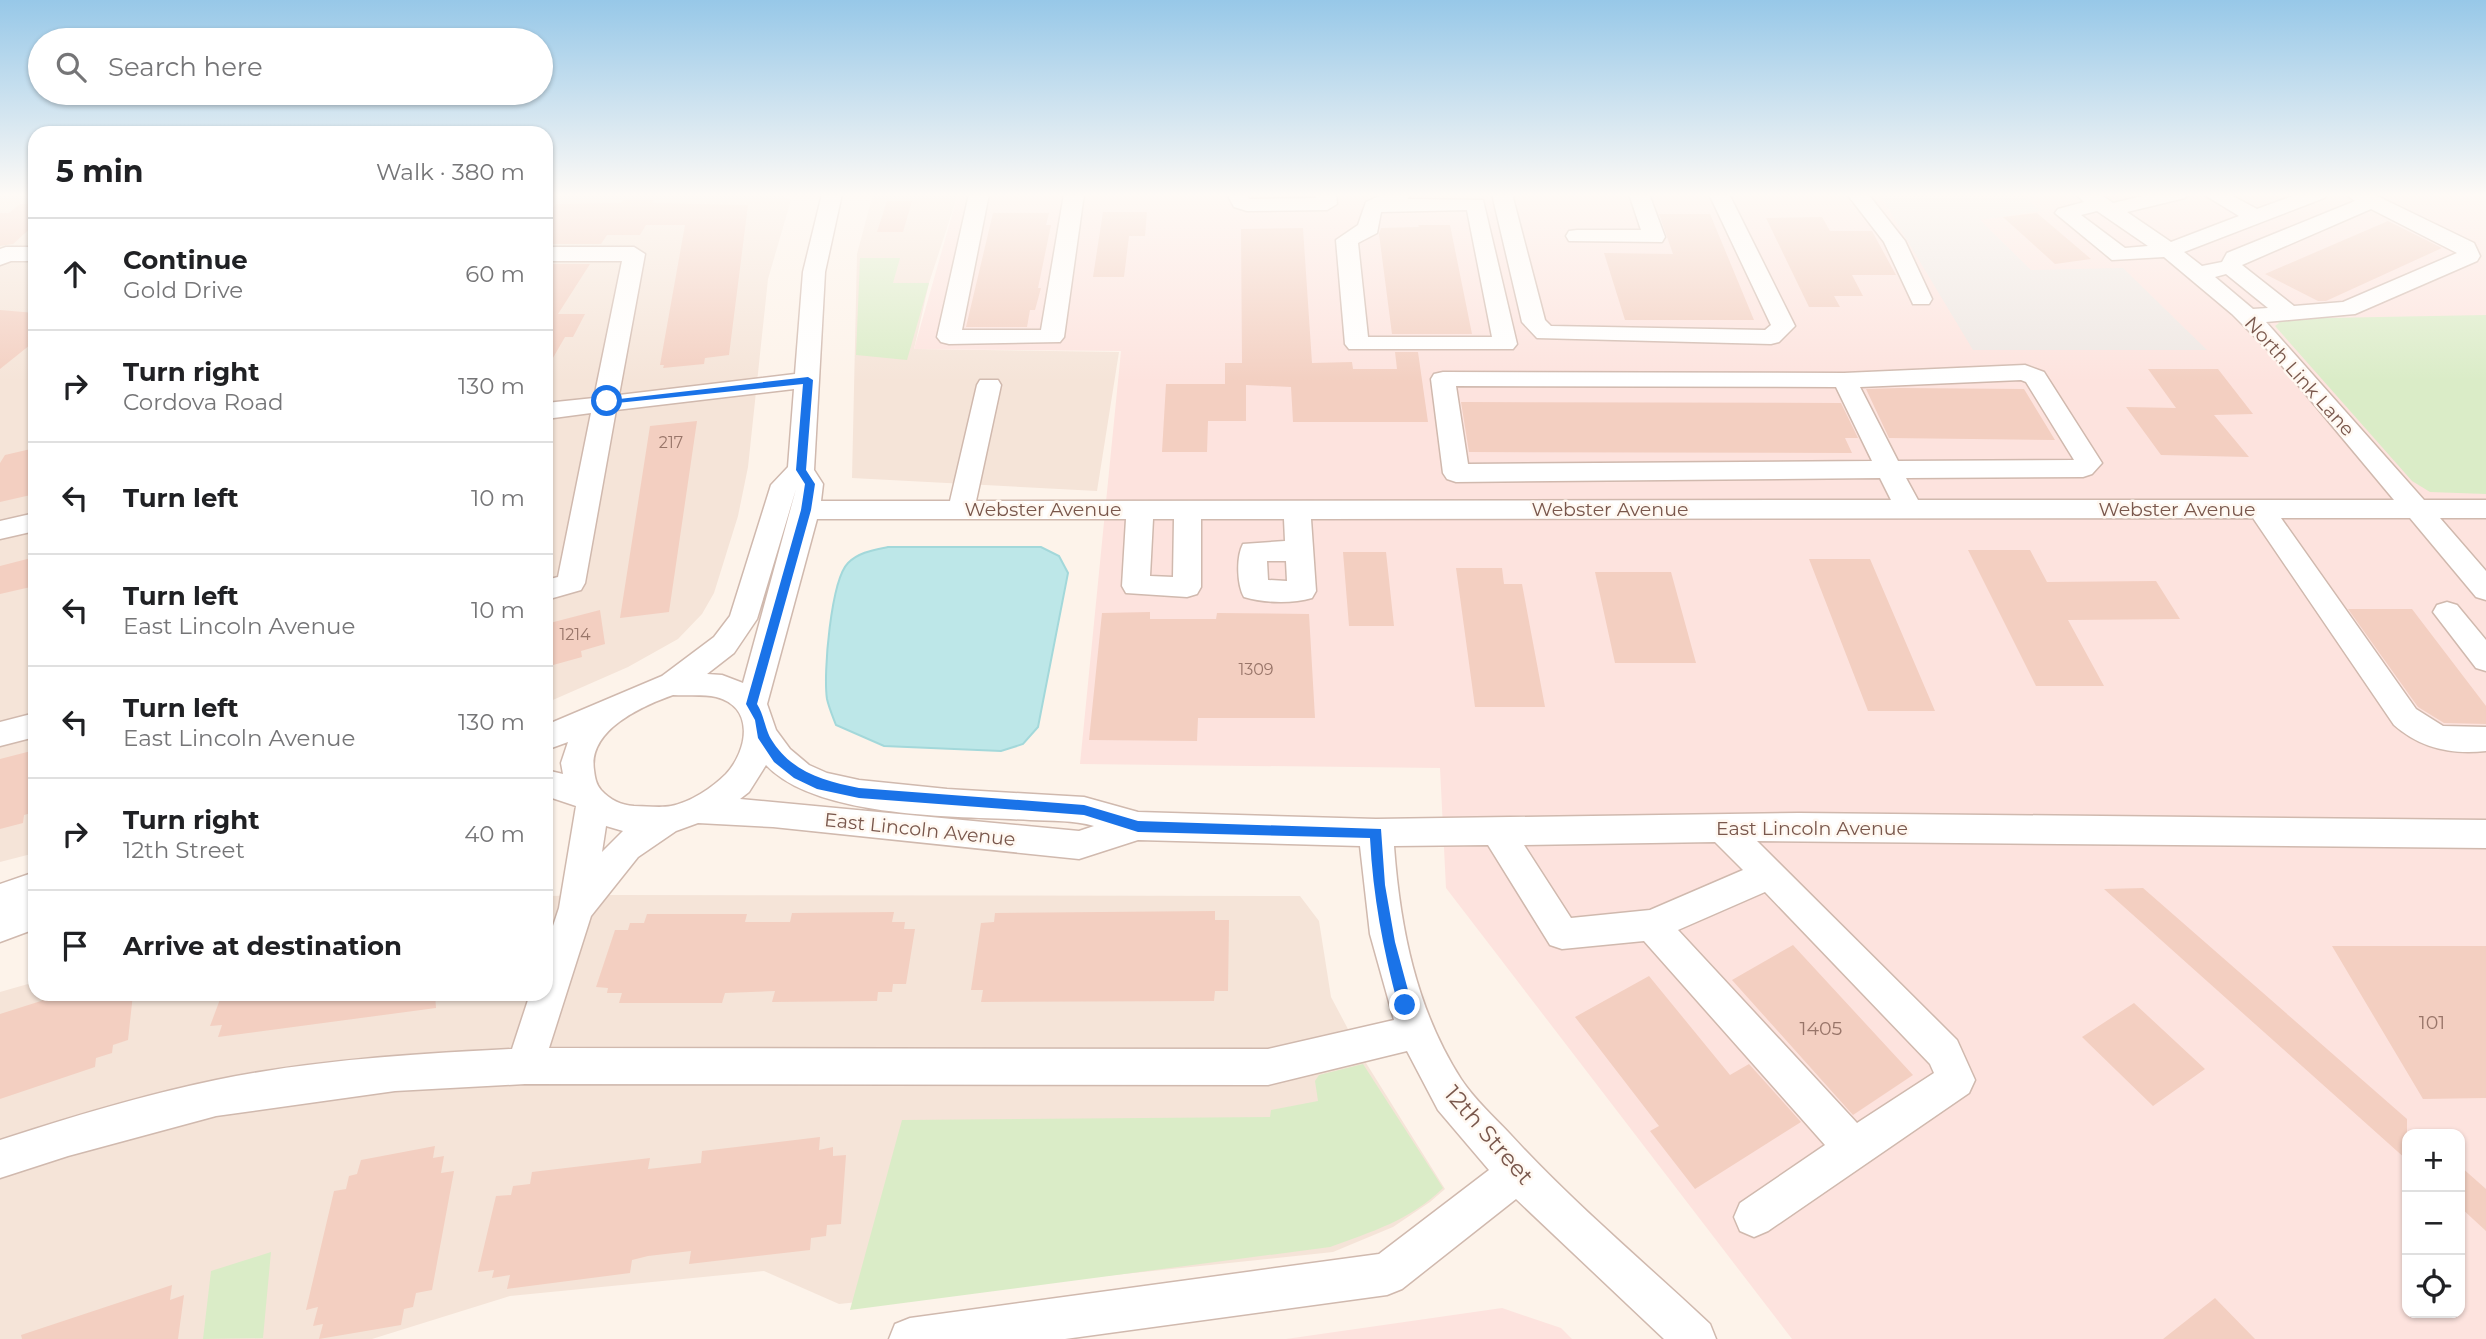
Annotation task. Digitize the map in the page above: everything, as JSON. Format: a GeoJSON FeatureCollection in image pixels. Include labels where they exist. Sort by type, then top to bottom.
{"type":"FeatureCollection","features":[{"type":"Feature","properties":{"kind":"street"},"geometry":{"type":"LineString","coordinates":[[553,588],[572,583],[634,256]]}},
{"type":"Feature","properties":{"kind":"street"},"geometry":{"type":"LineString","coordinates":[[752,704],[806,510],[810,484],[801,470],[814,272],[818,256]]}},
{"type":"Feature","properties":{"kind":"street"},"geometry":{"type":"LineString","coordinates":[[966,256],[949,337],[1052,337],[1064,256]]}},
{"type":"Feature","properties":{"kind":"street"},"geometry":{"type":"LineString","coordinates":[[1349,256],[1357,344],[1505,344],[1487,256]]}},
{"type":"Feature","properties":{"kind":"street"},"geometry":{"type":"LineString","coordinates":[[1518,256],[1534,322],[1545,333],[1771,337],[1783,326],[1749,256]]}},
{"type":"Feature","properties":{"kind":"street"},"geometry":{"type":"LineString","coordinates":[[1901,256],[1920,299]]}},
{"type":"Feature","properties":{"kind":"street","name":"North Link Lane"},"geometry":{"type":"LineString","coordinates":[[2178,256],[2200,273],[2281,350],[2415,509],[2483,582]]}},
{"type":"Feature","properties":{"kind":"street"},"geometry":{"type":"LineString","coordinates":[[2230,267],[2238,256]]}},
{"type":"Feature","properties":{"kind":"street"},"geometry":{"type":"LineString","coordinates":[[2247,316],[2347,309],[2468,256]]}},
{"type":"Feature","properties":{"kind":"street"},"geometry":{"type":"LineString","coordinates":[[2200,273],[2230,267],[2288,312]]}},
{"type":"Feature","properties":{"kind":"street"},"geometry":{"type":"LineString","coordinates":[[2025,372],[2035,377],[2089,463],[2083,468],[1889,470],[1457,473],[1443,379],[1844,380],[2025,372]]}},
{"type":"Feature","properties":{"kind":"street"},"geometry":{"type":"LineString","coordinates":[[553,410],[607,401],[808,380]]}},
{"type":"Feature","properties":{"kind":"street"},"geometry":{"type":"LineString","coordinates":[[1844,380],[1909,509]]}},
{"type":"Feature","properties":{"kind":"street"},"geometry":{"type":"LineString","coordinates":[[961,509],[989,385]]}},
{"type":"Feature","properties":{"kind":"street"},"geometry":{"type":"LineString","coordinates":[[673,684],[724,645],[743,619],[784,485],[801,470]]}},
{"type":"Feature","properties":{"kind":"street"},"geometry":{"type":"LineString","coordinates":[[1140,509],[1136,586],[1187,587],[1188,509]]}},
{"type":"Feature","properties":{"kind":"street"},"geometry":{"type":"LineString","coordinates":[[2261,509],[2405,717],[2417,729],[2437,737],[2486,739]]}},
{"type":"Feature","properties":{"kind":"street","name":"Webster Avenue"},"geometry":{"type":"LineString","coordinates":[[806,510],[2486,509]]}},
{"type":"Feature","properties":{"kind":"street"},"geometry":{"type":"LineString","coordinates":[[1297,510],[1299,551]]}},
{"type":"Feature","properties":{"kind":"street"},"geometry":{"type":"LineString","coordinates":[[0,530],[28,524]]}},
{"type":"Feature","properties":{"kind":"street"},"geometry":{"type":"LineString","coordinates":[[2447,612],[2481,649]]}},
{"type":"Feature","properties":{"kind":"street"},"geometry":{"type":"LineString","coordinates":[[553,735],[612,710],[650,690],[673,684],[710,684],[734,691],[752,704],[760,720],[764,738],[755,762],[744,778],[699,810],[667,820],[636,821],[610,816],[589,799],[553,786]]}},
{"type":"Feature","properties":{"kind":"street"},"geometry":{"type":"LineString","coordinates":[[553,979],[576,908],[589,799],[579,778],[579,757],[586,741],[612,710]]}},
{"type":"Feature","properties":{"kind":"street"},"geometry":{"type":"LineString","coordinates":[[0,734],[28,727]]}},
{"type":"Feature","properties":{"kind":"street","name":"East Lincoln Avenue"},"geometry":{"type":"LineString","coordinates":[[764,738],[789,766],[821,785],[859,793],[947,802],[1084,810],[1138,826],[1376,833],[1721,828],[2486,834]]}},
{"type":"Feature","properties":{"kind":"street","name":"East Lincoln Avenue"},"geometry":{"type":"LineString","coordinates":[[699,810],[773,814],[938,833],[1079,845],[1138,826]]}},
{"type":"Feature","properties":{"kind":"street"},"geometry":{"type":"LineString","coordinates":[[576,908],[626,847],[667,820]]}},
{"type":"Feature","properties":{"kind":"street"},"geometry":{"type":"LineString","coordinates":[[1721,828],[1770,874],[1944,1052],[1956,1080],[1754,1217]]}},
{"type":"Feature","properties":{"kind":"street"},"geometry":{"type":"LineString","coordinates":[[1497,831],[1562,934],[1652,925],[1770,874]]}},
{"type":"Feature","properties":{"kind":"street","name":"12th Street"},"geometry":{"type":"LineString","coordinates":[[1376,833],[1379,885],[1392,966],[1416,1032],[1449,1093],[1517,1173],[1695,1339]]}},
{"type":"Feature","properties":{"kind":"street"},"geometry":{"type":"LineString","coordinates":[[0,900],[28,890]]}},
{"type":"Feature","properties":{"kind":"street"},"geometry":{"type":"LineString","coordinates":[[0,927],[28,917]]}},
{"type":"Feature","properties":{"kind":"street"},"geometry":{"type":"LineString","coordinates":[[1652,925],[1854,1148]]}},
{"type":"Feature","properties":{"kind":"street"},"geometry":{"type":"LineString","coordinates":[[525,1066],[546,1001]]}},
{"type":"Feature","properties":{"kind":"street"},"geometry":{"type":"LineString","coordinates":[[0,1159],[68,1137],[216,1098],[395,1073],[525,1066],[1268,1067],[1416,1032]]}},
{"type":"Feature","properties":{"kind":"street"},"geometry":{"type":"LineString","coordinates":[[927,1338],[1387,1274],[1517,1173]]}},
{"type":"Feature","properties":{"kind":"shaded area"},"geometry":{"type":"Polygon","coordinates":[[[0,256],[28,256],[28,855],[0,862],[0,256]]]}},
{"type":"Feature","properties":{"kind":"shaded area"},"geometry":{"type":"Polygon","coordinates":[[[553,256],[775,256],[768,279],[748,467],[738,516],[714,593],[702,614],[678,639],[628,667],[553,700],[553,256]]]}},
{"type":"Feature","properties":{"kind":"shaded area"},"geometry":{"type":"Polygon","coordinates":[[[857,256],[938,256],[914,349],[1119,352],[1097,491],[852,478],[857,256]]]}},
{"type":"Feature","properties":{"kind":"shaded area"},"geometry":{"type":"Polygon","coordinates":[[[940,256],[2486,256],[2486,1339],[1792,1339],[1446,888],[1440,768],[1080,764],[1121,351],[914,349],[940,256]]]}},
{"type":"Feature","properties":{"kind":"shaded area"},"geometry":{"type":"Polygon","coordinates":[[[1917,256],[2017,256],[2031,270],[2123,268],[2207,350],[1973,350],[1917,256]]]}},
{"type":"Feature","properties":{"kind":"shaded area"},"geometry":{"type":"Polygon","coordinates":[[[553,896],[1300,896],[1319,921],[1331,997],[1366,1063],[1445,1189],[1393,1227],[1333,1252],[839,1304],[764,1271],[510,1296],[372,1339],[0,1339],[0,992],[28,984],[28,1001],[553,1001],[553,896]]]}},
{"type":"Feature","properties":{"kind":"shaded area"},"geometry":{"type":"Polygon","coordinates":[[[1502,1308],[1561,1328],[1572,1339],[1286,1339],[1502,1308]]]}},
{"type":"Feature","properties":{"kind":"green space"},"geometry":{"type":"Polygon","coordinates":[[[860,258],[900,258],[893,283],[929,283],[907,360],[856,355],[860,258]]]}},
{"type":"Feature","properties":{"kind":"green space"},"geometry":{"type":"Polygon","coordinates":[[[2486,315],[2486,494],[2430,492],[2412,481],[2275,326],[2279,323],[2276,319],[2486,315]]]}},
{"type":"Feature","properties":{"kind":"green space"},"geometry":{"type":"Polygon","coordinates":[[[1363,1064],[1443,1188],[1418,1209],[1390,1224],[1330,1247],[850,1310],[902,1120],[1270,1117],[1271,1110],[1318,1101],[1315,1081],[1319,1075],[1363,1064]]]}},
{"type":"Feature","properties":{"kind":"green space"},"geometry":{"type":"Polygon","coordinates":[[[271,1252],[263,1338],[203,1339],[211,1271],[271,1252]]]}},
{"type":"Feature","properties":{"kind":"water"},"geometry":{"type":"Polygon","coordinates":[[[888,547],[1041,547],[1059,556],[1068,573],[1038,727],[1023,744],[1001,751],[884,746],[836,725],[826,687],[827,649],[837,588],[842,573],[852,559],[888,547]]]}},
{"type":"Feature","properties":{"kind":"building"},"geometry":{"type":"Polygon","coordinates":[[[679,256],[741,256],[729,355],[705,358],[704,364],[663,368],[664,365],[660,365],[679,256]]]}},
{"type":"Feature","properties":{"kind":"building"},"geometry":{"type":"Polygon","coordinates":[[[983,256],[1045,256],[1038,288],[1041,288],[1035,310],[1030,310],[1027,327],[966,327],[983,256]]]}},
{"type":"Feature","properties":{"kind":"building"},"geometry":{"type":"Polygon","coordinates":[[[1096,256],[1127,256],[1124,277],[1093,277],[1096,256]]]}},
{"type":"Feature","properties":{"kind":"building"},"geometry":{"type":"Polygon","coordinates":[[[1241,256],[1305,256],[1312,363],[1352,362],[1353,369],[1397,369],[1395,352],[1418,352],[1428,422],[1293,422],[1291,387],[1246,385],[1246,421],[1208,421],[1207,452],[1162,452],[1166,384],[1225,384],[1225,363],[1242,363],[1241,256]]]}},
{"type":"Feature","properties":{"kind":"building"},"geometry":{"type":"Polygon","coordinates":[[[1382,256],[1456,256],[1472,334],[1392,334],[1382,256]]]}},
{"type":"Feature","properties":{"kind":"building"},"geometry":{"type":"Polygon","coordinates":[[[1605,256],[1728,256],[1754,320],[1625,320],[1605,256]]]}},
{"type":"Feature","properties":{"kind":"building"},"geometry":{"type":"Polygon","coordinates":[[[1785,256],[1886,256],[1896,275],[1852,275],[1863,296],[1834,296],[1840,307],[1809,307],[1785,256]]]}},
{"type":"Feature","properties":{"kind":"building"},"geometry":{"type":"Polygon","coordinates":[[[2047,256],[2088,256],[2091,259],[2055,264],[2047,256]]]}},
{"type":"Feature","properties":{"kind":"building"},"geometry":{"type":"Polygon","coordinates":[[[2306,256],[2423,256],[2326,301],[2318,301],[2265,274],[2306,256]]]}},
{"type":"Feature","properties":{"kind":"building"},"geometry":{"type":"Polygon","coordinates":[[[553,264],[590,264],[558,314],[585,314],[573,337],[565,337],[553,358],[553,264]]]}},
{"type":"Feature","properties":{"kind":"building"},"geometry":{"type":"Polygon","coordinates":[[[0,310],[28,312],[28,347],[0,369],[0,310]]]}},
{"type":"Feature","properties":{"kind":"building"},"geometry":{"type":"Polygon","coordinates":[[[2148,369],[2218,369],[2253,414],[2214,415],[2249,457],[2161,455],[2126,407],[2176,408],[2148,369]]]}},
{"type":"Feature","properties":{"kind":"building"},"geometry":{"type":"Polygon","coordinates":[[[1866,389],[2024,389],[2055,440],[1889,438],[1866,389]]]}},
{"type":"Feature","properties":{"kind":"building"},"geometry":{"type":"Polygon","coordinates":[[[1461,402],[1841,403],[1858,438],[1845,438],[1852,453],[1469,452],[1461,402]]]}},
{"type":"Feature","properties":{"kind":"building"},"geometry":{"type":"Polygon","coordinates":[[[697,421],[669,612],[620,618],[650,426],[697,421]]]}},
{"type":"Feature","properties":{"kind":"building"},"geometry":{"type":"Polygon","coordinates":[[[28,450],[28,496],[0,502],[0,463],[5,455],[28,450]]]}},
{"type":"Feature","properties":{"kind":"building"},"geometry":{"type":"Polygon","coordinates":[[[1968,550],[2030,550],[2047,582],[2156,581],[2180,619],[2068,620],[2104,686],[2036,686],[1968,550]]]}},
{"type":"Feature","properties":{"kind":"building"},"geometry":{"type":"Polygon","coordinates":[[[1343,552],[1386,552],[1394,626],[1349,626],[1343,552]]]}},
{"type":"Feature","properties":{"kind":"building"},"geometry":{"type":"Polygon","coordinates":[[[28,559],[28,588],[0,594],[0,566],[28,559]]]}},
{"type":"Feature","properties":{"kind":"building"},"geometry":{"type":"Polygon","coordinates":[[[1809,559],[1870,559],[1935,711],[1868,711],[1809,559]]]}},
{"type":"Feature","properties":{"kind":"building"},"geometry":{"type":"Polygon","coordinates":[[[1456,568],[1502,568],[1504,584],[1522,584],[1545,707],[1475,707],[1456,568]]]}},
{"type":"Feature","properties":{"kind":"building"},"geometry":{"type":"Polygon","coordinates":[[[1595,572],[1671,572],[1696,663],[1615,663],[1595,572]]]}},
{"type":"Feature","properties":{"kind":"building"},"geometry":{"type":"Polygon","coordinates":[[[2348,609],[2412,609],[2486,706],[2486,724],[2444,723],[2418,707],[2348,609]]]}},
{"type":"Feature","properties":{"kind":"building"},"geometry":{"type":"Polygon","coordinates":[[[600,610],[605,644],[581,651],[582,657],[553,665],[553,622],[600,610]]]}},
{"type":"Feature","properties":{"kind":"building"},"geometry":{"type":"Polygon","coordinates":[[[1150,612],[1150,619],[1216,619],[1217,613],[1309,614],[1315,718],[1198,718],[1197,741],[1089,740],[1102,613],[1150,612]]]}},
{"type":"Feature","properties":{"kind":"building"},"geometry":{"type":"Polygon","coordinates":[[[28,752],[28,814],[24,815],[23,823],[0,829],[0,759],[28,752]]]}},
{"type":"Feature","properties":{"kind":"building"},"geometry":{"type":"Polygon","coordinates":[[[2143,888],[2407,1119],[2407,1129],[2402,1129],[2402,1156],[2104,889],[2143,888]]]}},
{"type":"Feature","properties":{"kind":"building"},"geometry":{"type":"Polygon","coordinates":[[[1215,911],[1215,920],[1229,920],[1228,991],[1215,991],[1214,1001],[981,1002],[983,990],[971,990],[981,923],[994,922],[995,913],[1215,911]]]}},
{"type":"Feature","properties":{"kind":"building"},"geometry":{"type":"Polygon","coordinates":[[[894,912],[892,922],[905,922],[904,929],[915,929],[906,984],[893,984],[892,992],[878,992],[877,1001],[772,1002],[775,991],[725,993],[722,1003],[619,1003],[622,993],[607,993],[608,988],[596,987],[615,930],[628,930],[630,923],[644,923],[647,914],[747,914],[745,922],[790,922],[792,913],[894,912]]]}},
{"type":"Feature","properties":{"kind":"building"},"geometry":{"type":"Polygon","coordinates":[[[1793,945],[1913,1075],[1853,1115],[1732,980],[1793,945]]]}},
{"type":"Feature","properties":{"kind":"building"},"geometry":{"type":"Polygon","coordinates":[[[2332,946],[2486,946],[2486,1098],[2423,1099],[2332,946]]]}},
{"type":"Feature","properties":{"kind":"building"},"geometry":{"type":"Polygon","coordinates":[[[1649,976],[1730,1075],[1749,1064],[1801,1122],[1695,1189],[1650,1131],[1659,1126],[1575,1017],[1649,976]]]}},
{"type":"Feature","properties":{"kind":"building"},"geometry":{"type":"Polygon","coordinates":[[[41,1001],[132,1001],[128,1040],[113,1045],[112,1053],[96,1058],[95,1067],[0,1099],[0,1014],[41,1001]]]}},
{"type":"Feature","properties":{"kind":"building"},"geometry":{"type":"Polygon","coordinates":[[[219,1001],[436,1001],[436,1008],[218,1037],[222,1025],[210,1026],[219,1001]]]}},
{"type":"Feature","properties":{"kind":"building"},"geometry":{"type":"Polygon","coordinates":[[[2134,1003],[2205,1069],[2153,1106],[2082,1037],[2134,1003]]]}},
{"type":"Feature","properties":{"kind":"building"},"geometry":{"type":"Polygon","coordinates":[[[820,1137],[819,1150],[833,1147],[833,1156],[846,1155],[841,1224],[827,1225],[826,1236],[811,1238],[810,1250],[689,1264],[691,1251],[648,1256],[632,1260],[630,1273],[507,1289],[510,1275],[492,1278],[494,1270],[478,1272],[496,1196],[511,1195],[513,1186],[530,1184],[532,1172],[650,1158],[648,1169],[701,1163],[702,1151],[820,1137]]]}},
{"type":"Feature","properties":{"kind":"building"},"geometry":{"type":"Polygon","coordinates":[[[435,1146],[433,1158],[444,1156],[441,1173],[454,1171],[432,1290],[416,1293],[413,1307],[404,1309],[401,1325],[319,1339],[323,1324],[313,1326],[318,1307],[306,1310],[334,1191],[346,1189],[349,1176],[357,1174],[361,1160],[435,1146]]]}},
{"type":"Feature","properties":{"kind":"building"},"geometry":{"type":"Polygon","coordinates":[[[2465,1170],[2486,1189],[2486,1231],[2465,1212],[2465,1170]]]}},
{"type":"Feature","properties":{"kind":"building"},"geometry":{"type":"Polygon","coordinates":[[[172,1285],[170,1300],[184,1295],[178,1339],[22,1339],[21,1335],[172,1285]]]}},
{"type":"Feature","properties":{"kind":"building"},"geometry":{"type":"Polygon","coordinates":[[[2215,1298],[2255,1339],[2163,1339],[2215,1298]]]}},
{"type":"Feature","properties":{"kind":"route"},"geometry":{"type":"LineString","coordinates":[[607,401],[808,380],[801,470],[810,484],[806,510],[752,704],[760,720],[764,738],[779,758],[798,774],[821,785],[859,793],[947,802],[1084,810],[1138,826],[1376,833],[1379,885],[1392,966],[1405,1005]]}}]}
